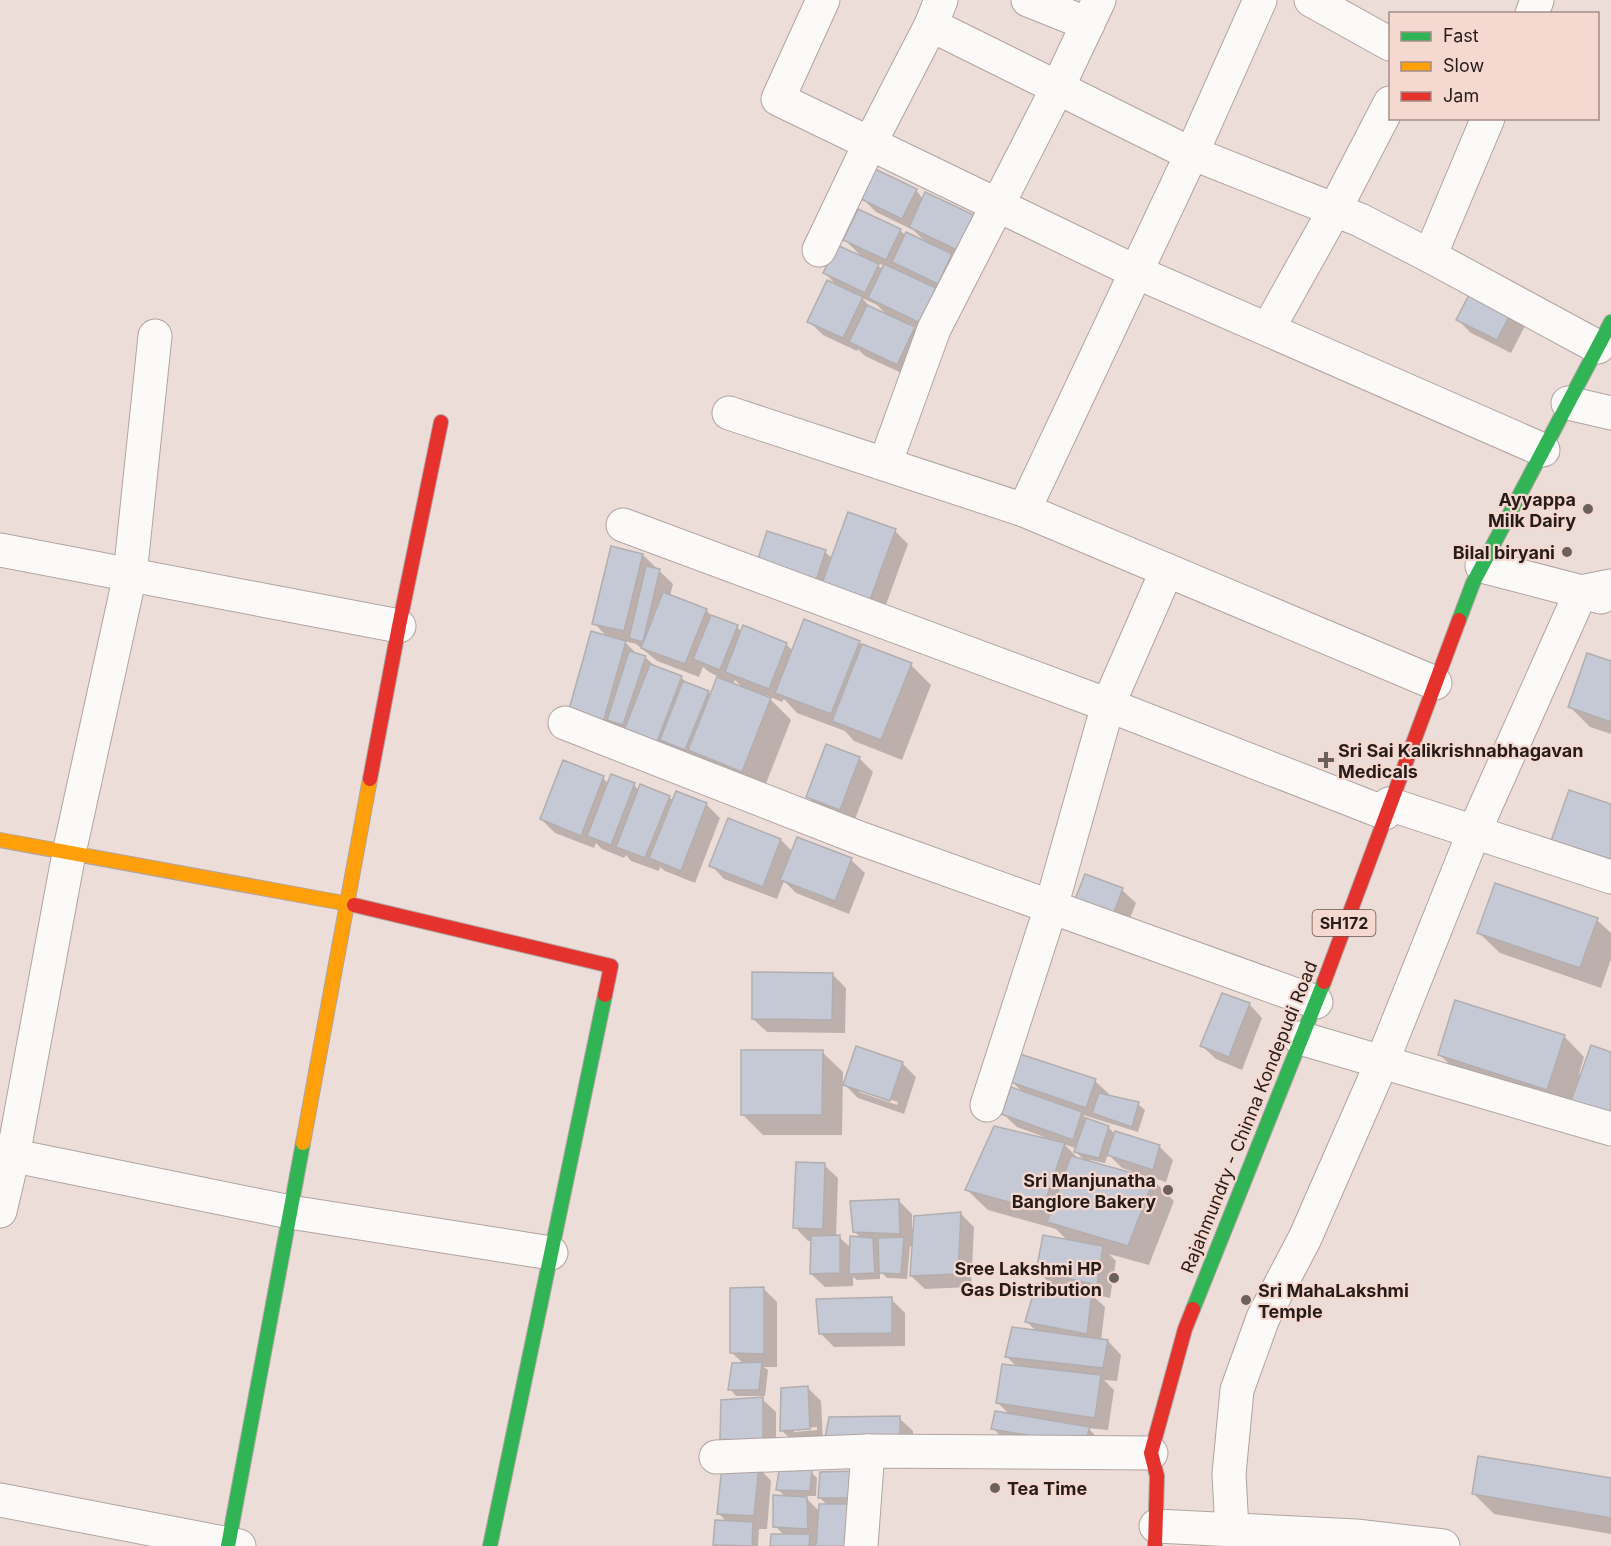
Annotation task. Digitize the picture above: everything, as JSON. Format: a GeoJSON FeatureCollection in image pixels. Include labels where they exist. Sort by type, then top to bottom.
{"type":"FeatureCollection","features":[{"type":"Feature","properties":{"kind":"street"},"geometry":{"type":"LineString","coordinates":[[823,0],[778,99],[1136,272],[1543,450]]}},
{"type":"Feature","properties":{"kind":"street"},"geometry":{"type":"LineString","coordinates":[[885,464],[934,329],[1094,12],[1028,0]]}},
{"type":"Feature","properties":{"kind":"street"},"geometry":{"type":"LineString","coordinates":[[1024,510],[1192,153],[1260,0]]}},
{"type":"Feature","properties":{"kind":"street"},"geometry":{"type":"LineString","coordinates":[[1311,0],[1389,43]]}},
{"type":"Feature","properties":{"kind":"street"},"geometry":{"type":"LineString","coordinates":[[819,250],[936,13],[1058,87],[1192,153],[1335,209],[1430,256],[1604,335]]}},
{"type":"Feature","properties":{"kind":"street"},"geometry":{"type":"LineString","coordinates":[[1268,329],[1335,209],[1389,105]]}},
{"type":"Feature","properties":{"kind":"street"},"geometry":{"type":"LineString","coordinates":[[1430,256],[1487,120]]}},
{"type":"Feature","properties":{"kind":"street","name":"Rajahmundry - Chinna Kondepudi Road"},"geometry":{"type":"LineString","coordinates":[[1155,1536],[1157,1476],[1151,1453],[1185,1329],[1316,1002],[1473,583],[1604,335]]}},
{"type":"Feature","properties":{"kind":"street"},"geometry":{"type":"LineString","coordinates":[[0,1211],[6,1155],[130,574],[155,336]]}},
{"type":"Feature","properties":{"kind":"street"},"geometry":{"type":"LineString","coordinates":[[1568,403],[1611,413]]}},
{"type":"Feature","properties":{"kind":"street"},"geometry":{"type":"LineString","coordinates":[[729,413],[1024,510],[1435,682]]}},
{"type":"Feature","properties":{"kind":"street"},"geometry":{"type":"LineString","coordinates":[[0,1500],[232,1545],[347,903],[399,626],[441,422]]}},
{"type":"Feature","properties":{"kind":"street"},"geometry":{"type":"LineString","coordinates":[[623,525],[1387,809],[1474,832],[1611,878]]}},
{"type":"Feature","properties":{"kind":"street"},"geometry":{"type":"LineString","coordinates":[[0,550],[399,626]]}},
{"type":"Feature","properties":{"kind":"street"},"geometry":{"type":"LineString","coordinates":[[1232,1530],[1229,1474],[1237,1390],[1263,1318],[1305,1238],[1382,1062],[1474,832],[1601,592],[1482,566]]}},
{"type":"Feature","properties":{"kind":"street"},"geometry":{"type":"LineString","coordinates":[[987,1105],[1051,907],[1108,705],[1167,570]]}},
{"type":"Feature","properties":{"kind":"street"},"geometry":{"type":"LineString","coordinates":[[565,723],[862,839],[1316,1002]]}},
{"type":"Feature","properties":{"kind":"street"},"geometry":{"type":"LineString","coordinates":[[0,840],[347,903],[611,966],[490,1546]]}},
{"type":"Feature","properties":{"kind":"street"},"geometry":{"type":"LineString","coordinates":[[1300,1038],[1611,1129]]}},
{"type":"Feature","properties":{"kind":"street"},"geometry":{"type":"LineString","coordinates":[[6,1155],[290,1212],[551,1253]]}},
{"type":"Feature","properties":{"kind":"street"},"geometry":{"type":"LineString","coordinates":[[716,1457],[868,1451],[1151,1453]]}},
{"type":"Feature","properties":{"kind":"street"},"geometry":{"type":"LineString","coordinates":[[861,1546],[868,1451]]}},
{"type":"Feature","properties":{"kind":"street"},"geometry":{"type":"LineString","coordinates":[[1155,1536],[1232,1530],[1356,1536],[1443,1546]]}},
{"type":"Feature","properties":{"kind":"building"},"geometry":{"type":"Polygon","coordinates":[[[875,169],[917,189],[902,219],[861,199],[875,169]]]}},
{"type":"Feature","properties":{"kind":"building"},"geometry":{"type":"Polygon","coordinates":[[[925,192],[974,215],[957,250],[909,227],[925,192]]]}},
{"type":"Feature","properties":{"kind":"building"},"geometry":{"type":"Polygon","coordinates":[[[858,209],[901,229],[886,260],[843,240],[858,209]]]}},
{"type":"Feature","properties":{"kind":"building"},"geometry":{"type":"Polygon","coordinates":[[[906,232],[952,254],[938,284],[892,262],[906,232]]]}},
{"type":"Feature","properties":{"kind":"building"},"geometry":{"type":"Polygon","coordinates":[[[837,245],[879,264],[865,293],[823,273],[837,245]]]}},
{"type":"Feature","properties":{"kind":"building"},"geometry":{"type":"Polygon","coordinates":[[[884,264],[936,288],[920,323],[868,298],[884,264]]]}},
{"type":"Feature","properties":{"kind":"building"},"geometry":{"type":"Polygon","coordinates":[[[827,280],[863,297],[843,338],[807,322],[827,280]]]}},
{"type":"Feature","properties":{"kind":"building"},"geometry":{"type":"Polygon","coordinates":[[[1473,287],[1514,307],[1497,340],[1456,320],[1473,287]]]}},
{"type":"Feature","properties":{"kind":"building"},"geometry":{"type":"Polygon","coordinates":[[[867,305],[915,327],[897,365],[849,342],[867,305]]]}},
{"type":"Feature","properties":{"kind":"building"},"geometry":{"type":"Polygon","coordinates":[[[848,512],[896,529],[870,600],[822,583],[848,512]]]}},
{"type":"Feature","properties":{"kind":"building"},"geometry":{"type":"Polygon","coordinates":[[[767,531],[826,550],[814,587],[755,568],[767,531]]]}},
{"type":"Feature","properties":{"kind":"building"},"geometry":{"type":"Polygon","coordinates":[[[611,546],[643,554],[624,631],[592,624],[611,546]]]}},
{"type":"Feature","properties":{"kind":"building"},"geometry":{"type":"Polygon","coordinates":[[[646,566],[660,569],[643,642],[629,638],[646,566]]]}},
{"type":"Feature","properties":{"kind":"building"},"geometry":{"type":"Polygon","coordinates":[[[663,592],[707,609],[685,664],[641,648],[663,592]]]}},
{"type":"Feature","properties":{"kind":"building"},"geometry":{"type":"Polygon","coordinates":[[[711,615],[738,625],[720,670],[693,659],[711,615]]]}},
{"type":"Feature","properties":{"kind":"building"},"geometry":{"type":"Polygon","coordinates":[[[804,619],[860,641],[831,714],[775,693],[804,619]]]}},
{"type":"Feature","properties":{"kind":"building"},"geometry":{"type":"Polygon","coordinates":[[[743,625],[787,643],[769,689],[725,672],[743,625]]]}},
{"type":"Feature","properties":{"kind":"building"},"geometry":{"type":"Polygon","coordinates":[[[591,631],[626,641],[603,723],[568,713],[591,631]]]}},
{"type":"Feature","properties":{"kind":"building"},"geometry":{"type":"Polygon","coordinates":[[[862,644],[912,663],[881,740],[832,721],[862,644]]]}},
{"type":"Feature","properties":{"kind":"building"},"geometry":{"type":"Polygon","coordinates":[[[629,651],[646,656],[623,725],[607,720],[629,651]]]}},
{"type":"Feature","properties":{"kind":"building"},"geometry":{"type":"Polygon","coordinates":[[[1587,653],[1611,661],[1611,722],[1568,707],[1587,653]]]}},
{"type":"Feature","properties":{"kind":"building"},"geometry":{"type":"Polygon","coordinates":[[[650,664],[682,676],[657,742],[624,730],[650,664]]]}},
{"type":"Feature","properties":{"kind":"building"},"geometry":{"type":"Polygon","coordinates":[[[717,677],[771,698],[742,772],[688,750],[717,677]]]}},
{"type":"Feature","properties":{"kind":"building"},"geometry":{"type":"Polygon","coordinates":[[[683,681],[709,691],[685,750],[660,740],[683,681]]]}},
{"type":"Feature","properties":{"kind":"building"},"geometry":{"type":"Polygon","coordinates":[[[826,744],[860,757],[840,810],[806,797],[826,744]]]}},
{"type":"Feature","properties":{"kind":"building"},"geometry":{"type":"Polygon","coordinates":[[[563,760],[604,776],[581,836],[540,819],[563,760]]]}},
{"type":"Feature","properties":{"kind":"building"},"geometry":{"type":"Polygon","coordinates":[[[611,774],[635,783],[611,845],[587,836],[611,774]]]}},
{"type":"Feature","properties":{"kind":"building"},"geometry":{"type":"Polygon","coordinates":[[[640,784],[670,796],[645,858],[616,847],[640,784]]]}},
{"type":"Feature","properties":{"kind":"building"},"geometry":{"type":"Polygon","coordinates":[[[1569,790],[1611,804],[1611,861],[1551,841],[1569,790]]]}},
{"type":"Feature","properties":{"kind":"building"},"geometry":{"type":"Polygon","coordinates":[[[676,791],[707,803],[681,871],[649,858],[676,791]]]}},
{"type":"Feature","properties":{"kind":"building"},"geometry":{"type":"Polygon","coordinates":[[[728,818],[781,839],[763,887],[709,866],[728,818]]]}},
{"type":"Feature","properties":{"kind":"building"},"geometry":{"type":"Polygon","coordinates":[[[797,837],[852,858],[835,901],[780,880],[797,837]]]}},
{"type":"Feature","properties":{"kind":"building"},"geometry":{"type":"Polygon","coordinates":[[[1085,874],[1123,888],[1109,926],[1070,912],[1085,874]]]}},
{"type":"Feature","properties":{"kind":"building"},"geometry":{"type":"Polygon","coordinates":[[[1495,883],[1598,918],[1580,968],[1477,933],[1495,883]]]}},
{"type":"Feature","properties":{"kind":"building"},"geometry":{"type":"Polygon","coordinates":[[[752,972],[833,973],[832,1020],[752,1019],[752,972]]]}},
{"type":"Feature","properties":{"kind":"building"},"geometry":{"type":"Polygon","coordinates":[[[1222,993],[1250,1003],[1229,1057],[1200,1046],[1222,993]]]}},
{"type":"Feature","properties":{"kind":"building"},"geometry":{"type":"Polygon","coordinates":[[[1455,1000],[1565,1035],[1547,1090],[1438,1055],[1455,1000]]]}},
{"type":"Feature","properties":{"kind":"building"},"geometry":{"type":"Polygon","coordinates":[[[1591,1045],[1611,1052],[1611,1116],[1571,1101],[1591,1045]]]}},
{"type":"Feature","properties":{"kind":"building"},"geometry":{"type":"Polygon","coordinates":[[[856,1046],[903,1062],[890,1101],[843,1085],[856,1046]]]}},
{"type":"Feature","properties":{"kind":"building"},"geometry":{"type":"Polygon","coordinates":[[[741,1050],[823,1050],[822,1115],[741,1115],[741,1050]]]}},
{"type":"Feature","properties":{"kind":"building"},"geometry":{"type":"Polygon","coordinates":[[[1020,1054],[1096,1079],[1086,1108],[1011,1082],[1020,1054]]]}},
{"type":"Feature","properties":{"kind":"building"},"geometry":{"type":"Polygon","coordinates":[[[1011,1087],[1082,1112],[1073,1140],[1001,1114],[1011,1087]]]}},
{"type":"Feature","properties":{"kind":"building"},"geometry":{"type":"Polygon","coordinates":[[[1099,1093],[1139,1102],[1132,1127],[1092,1113],[1099,1093]]]}},
{"type":"Feature","properties":{"kind":"building"},"geometry":{"type":"Polygon","coordinates":[[[1086,1118],[1109,1126],[1099,1158],[1074,1152],[1086,1118]]]}},
{"type":"Feature","properties":{"kind":"building"},"geometry":{"type":"Polygon","coordinates":[[[994,1126],[1065,1143],[1042,1211],[965,1190],[994,1126]]]}},
{"type":"Feature","properties":{"kind":"building"},"geometry":{"type":"Polygon","coordinates":[[[1115,1131],[1160,1145],[1153,1170],[1107,1155],[1115,1131]]]}},
{"type":"Feature","properties":{"kind":"building"},"geometry":{"type":"Polygon","coordinates":[[[1071,1156],[1154,1179],[1128,1246],[1047,1222],[1071,1156]]]}},
{"type":"Feature","properties":{"kind":"building"},"geometry":{"type":"Polygon","coordinates":[[[796,1162],[825,1163],[823,1229],[793,1228],[796,1162]]]}},
{"type":"Feature","properties":{"kind":"building"},"geometry":{"type":"Polygon","coordinates":[[[899,1199],[900,1234],[853,1232],[850,1201],[899,1199]]]}},
{"type":"Feature","properties":{"kind":"building"},"geometry":{"type":"Polygon","coordinates":[[[961,1212],[958,1274],[910,1276],[914,1216],[961,1212]]]}},
{"type":"Feature","properties":{"kind":"building"},"geometry":{"type":"Polygon","coordinates":[[[840,1235],[840,1273],[810,1274],[811,1236],[840,1235]]]}},
{"type":"Feature","properties":{"kind":"building"},"geometry":{"type":"Polygon","coordinates":[[[1043,1235],[1103,1246],[1097,1285],[1036,1271],[1043,1235]]]}},
{"type":"Feature","properties":{"kind":"building"},"geometry":{"type":"Polygon","coordinates":[[[850,1236],[873,1238],[875,1273],[849,1274],[850,1236]]]}},
{"type":"Feature","properties":{"kind":"building"},"geometry":{"type":"Polygon","coordinates":[[[904,1237],[901,1274],[879,1273],[878,1238],[904,1237]]]}},
{"type":"Feature","properties":{"kind":"building"},"geometry":{"type":"Polygon","coordinates":[[[1036,1284],[1092,1292],[1087,1334],[1025,1322],[1036,1284]]]}},
{"type":"Feature","properties":{"kind":"building"},"geometry":{"type":"Polygon","coordinates":[[[764,1287],[764,1354],[730,1353],[730,1288],[764,1287]]]}},
{"type":"Feature","properties":{"kind":"building"},"geometry":{"type":"Polygon","coordinates":[[[892,1297],[892,1333],[819,1334],[816,1299],[892,1297]]]}},
{"type":"Feature","properties":{"kind":"building"},"geometry":{"type":"Polygon","coordinates":[[[1012,1327],[1108,1340],[1103,1368],[1005,1357],[1012,1327]]]}},
{"type":"Feature","properties":{"kind":"building"},"geometry":{"type":"Polygon","coordinates":[[[762,1362],[759,1390],[728,1390],[732,1363],[762,1362]]]}},
{"type":"Feature","properties":{"kind":"building"},"geometry":{"type":"Polygon","coordinates":[[[1002,1364],[1101,1375],[1095,1418],[996,1403],[1002,1364]]]}},
{"type":"Feature","properties":{"kind":"building"},"geometry":{"type":"Polygon","coordinates":[[[808,1386],[810,1429],[780,1431],[781,1388],[808,1386]]]}},
{"type":"Feature","properties":{"kind":"building"},"geometry":{"type":"Polygon","coordinates":[[[763,1397],[763,1442],[720,1439],[721,1400],[763,1397]]]}},
{"type":"Feature","properties":{"kind":"building"},"geometry":{"type":"Polygon","coordinates":[[[995,1411],[1090,1427],[1084,1445],[991,1429],[995,1411]]]}},
{"type":"Feature","properties":{"kind":"building"},"geometry":{"type":"Polygon","coordinates":[[[900,1416],[900,1440],[825,1438],[829,1417],[900,1416]]]}},
{"type":"Feature","properties":{"kind":"building"},"geometry":{"type":"Polygon","coordinates":[[[1478,1456],[1611,1478],[1611,1518],[1472,1494],[1478,1456]]]}},
{"type":"Feature","properties":{"kind":"building"},"geometry":{"type":"Polygon","coordinates":[[[722,1466],[759,1466],[754,1516],[717,1514],[722,1466]]]}},
{"type":"Feature","properties":{"kind":"building"},"geometry":{"type":"Polygon","coordinates":[[[812,1470],[810,1491],[776,1490],[779,1471],[812,1470]]]}},
{"type":"Feature","properties":{"kind":"building"},"geometry":{"type":"Polygon","coordinates":[[[859,1471],[859,1498],[818,1498],[820,1472],[859,1471]]]}},
{"type":"Feature","properties":{"kind":"building"},"geometry":{"type":"Polygon","coordinates":[[[773,1495],[807,1497],[808,1529],[773,1527],[773,1495]]]}},
{"type":"Feature","properties":{"kind":"building"},"geometry":{"type":"Polygon","coordinates":[[[819,1504],[859,1504],[857,1546],[816,1546],[819,1504]]]}},
{"type":"Feature","properties":{"kind":"building"},"geometry":{"type":"Polygon","coordinates":[[[715,1520],[753,1522],[752,1546],[713,1545],[715,1520]]]}},
{"type":"Feature","properties":{"kind":"building"},"geometry":{"type":"Polygon","coordinates":[[[771,1534],[810,1534],[809,1546],[770,1546],[771,1534]]]}},
{"type":"Feature","properties":{"kind":"traffic: fast"},"geometry":{"type":"LineString","coordinates":[[1459,620],[1473,583],[1611,322]]}},
{"type":"Feature","properties":{"kind":"traffic: fast"},"geometry":{"type":"LineString","coordinates":[[1193,1309],[1324,982]]}},
{"type":"Feature","properties":{"kind":"traffic: fast"},"geometry":{"type":"LineString","coordinates":[[490,1546],[605,995]]}},
{"type":"Feature","properties":{"kind":"traffic: fast"},"geometry":{"type":"LineString","coordinates":[[228,1546],[303,1143]]}},
{"type":"Feature","properties":{"kind":"traffic: slow"},"geometry":{"type":"LineString","coordinates":[[303,1143],[370,779]]}},
{"type":"Feature","properties":{"kind":"traffic: slow"},"geometry":{"type":"LineString","coordinates":[[0,840],[354,905]]}},
{"type":"Feature","properties":{"kind":"traffic: jam"},"geometry":{"type":"LineString","coordinates":[[370,779],[441,422]]}},
{"type":"Feature","properties":{"kind":"traffic: jam"},"geometry":{"type":"LineString","coordinates":[[1324,982],[1459,620]]}},
{"type":"Feature","properties":{"kind":"traffic: jam"},"geometry":{"type":"LineString","coordinates":[[354,905],[611,966],[605,995]]}},
{"type":"Feature","properties":{"kind":"traffic: jam"},"geometry":{"type":"LineString","coordinates":[[1155,1546],[1157,1476],[1151,1453],[1185,1329],[1193,1309]]}},
{"type":"Feature","properties":{"kind":"place","name":"Ayyappa Milk Dairy"},"geometry":{"type":"Point","coordinates":[1588,509]}},
{"type":"Feature","properties":{"kind":"place","name":"Bilal biryani"},"geometry":{"type":"Point","coordinates":[1567,552]}},
{"type":"Feature","properties":{"kind":"place","name":"Sri Sai Kalikrishnabhagavan Medicals"},"geometry":{"type":"Point","coordinates":[1326,760]}},
{"type":"Feature","properties":{"kind":"place","name":"Sri Manjunatha Banglore Bakery"},"geometry":{"type":"Point","coordinates":[1168,1190]}},
{"type":"Feature","properties":{"kind":"place","name":"Sree Lakshmi HP Gas Distribution"},"geometry":{"type":"Point","coordinates":[1114,1278]}},
{"type":"Feature","properties":{"kind":"place","name":"Sri MahaLakshmi Temple"},"geometry":{"type":"Point","coordinates":[1246,1300]}},
{"type":"Feature","properties":{"kind":"place","name":"Tea Time"},"geometry":{"type":"Point","coordinates":[995,1488]}}]}
